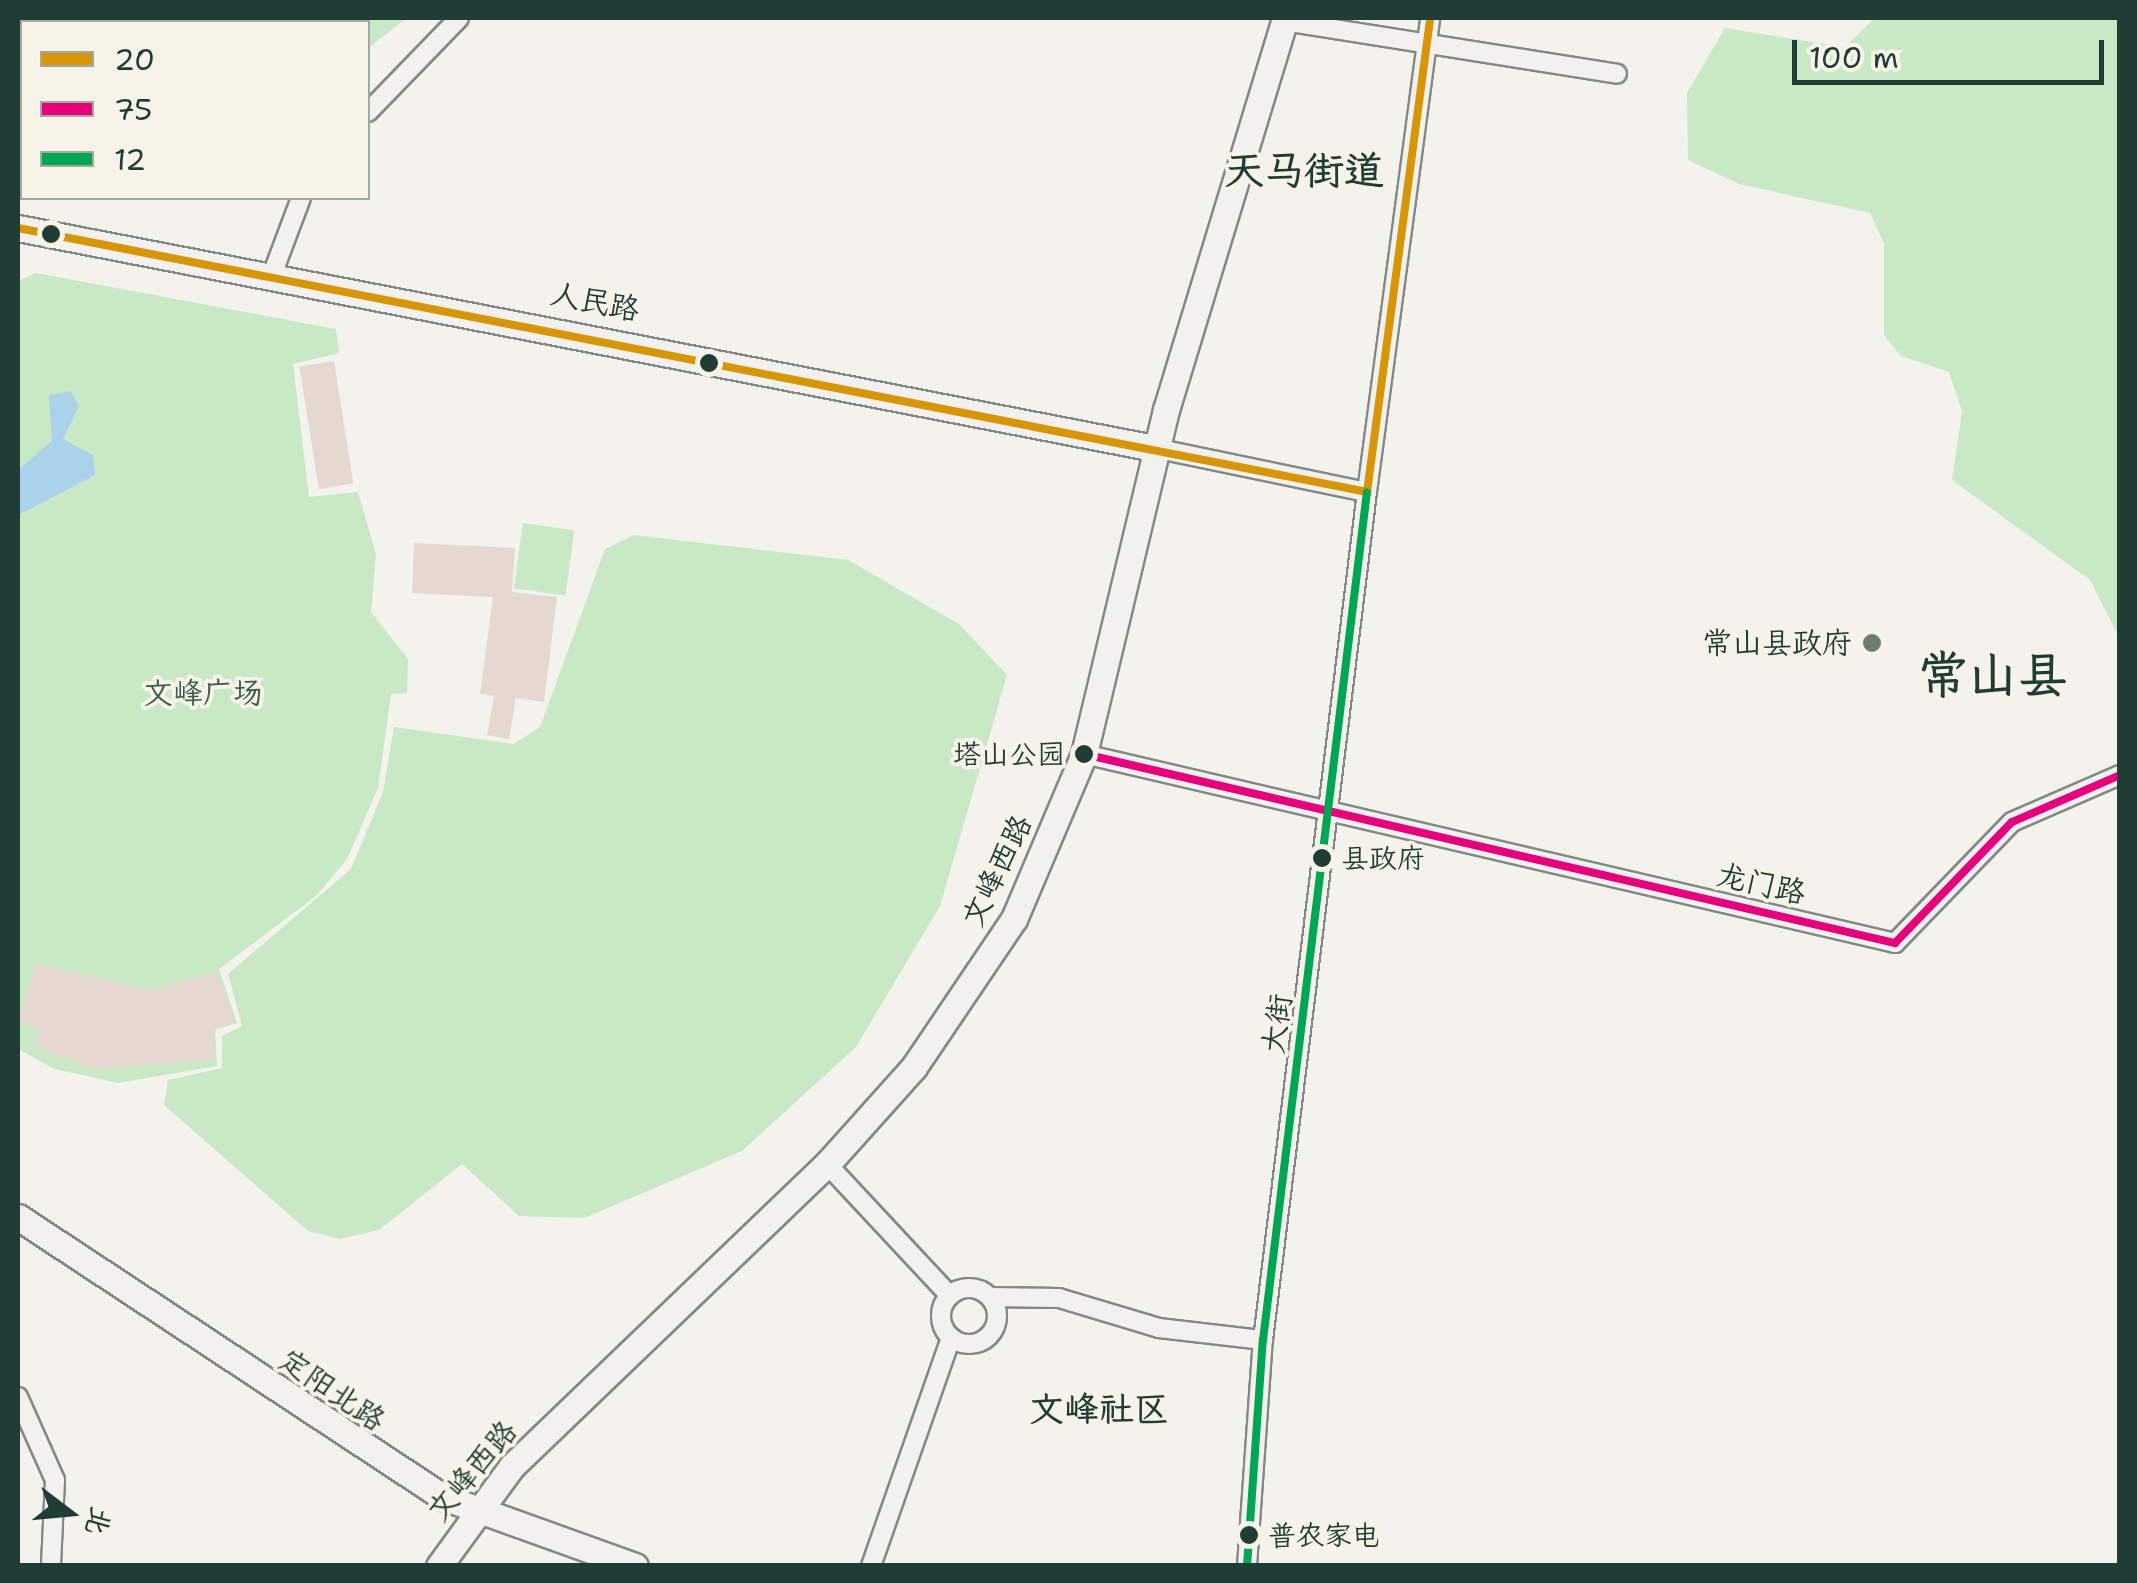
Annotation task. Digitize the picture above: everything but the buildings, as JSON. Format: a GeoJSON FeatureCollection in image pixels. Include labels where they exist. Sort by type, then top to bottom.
{"type":"FeatureCollection","features":[{"type":"Feature","properties":{"kind":"street"},"geometry":{"type":"LineString","coordinates":[[370,110],[459,18]]}},
{"type":"Feature","properties":{"kind":"street","name":"大街"},"geometry":{"type":"LineString","coordinates":[[1247,1566],[1263,1340],[1334,814],[1367,492],[1430,18]]}},
{"type":"Feature","properties":{"kind":"street"},"geometry":{"type":"LineString","coordinates":[[1284,20],[1428,38],[1617,74]]}},
{"type":"Feature","properties":{"kind":"street","name":"文峰西路"},"geometry":{"type":"LineString","coordinates":[[439,1566],[474,1512],[827,1164],[914,1066],[1004,934],[1084,754],[1158,450],[1284,20]]}},
{"type":"Feature","properties":{"kind":"street"},"geometry":{"type":"LineString","coordinates":[[272,275],[300,200]]}},
{"type":"Feature","properties":{"kind":"street","name":"人民路"},"geometry":{"type":"LineString","coordinates":[[18,228],[1158,450]]}},
{"type":"Feature","properties":{"kind":"street"},"geometry":{"type":"LineString","coordinates":[[1158,450],[1367,492]]}},
{"type":"Feature","properties":{"kind":"street","name":"龙门路"},"geometry":{"type":"LineString","coordinates":[[1084,754],[1894,943],[1912,936],[2012,822],[2120,775]]}},
{"type":"Feature","properties":{"kind":"street"},"geometry":{"type":"LineString","coordinates":[[827,1164],[950,1296]]}},
{"type":"Feature","properties":{"kind":"street","name":"定阳北路"},"geometry":{"type":"LineString","coordinates":[[18,1217],[360,1449],[474,1512],[635,1566]]}},
{"type":"Feature","properties":{"kind":"street"},"geometry":{"type":"LineString","coordinates":[[871,1566],[951,1338],[942,1322],[950,1296],[966,1288],[990,1297],[1024,1293],[1159,1328],[1263,1340]]}},
{"type":"Feature","properties":{"kind":"street"},"geometry":{"type":"LineString","coordinates":[[951,1338],[986,1339],[997,1314],[990,1297]]}},
{"type":"Feature","properties":{"kind":"street"},"geometry":{"type":"LineString","coordinates":[[18,1397],[55,1480],[51,1566]]}},
{"type":"Feature","properties":{"kind":"green space"},"geometry":{"type":"Polygon","coordinates":[[[282,18],[407,18],[370,46],[370,20],[282,18]]]}},
{"type":"Feature","properties":{"kind":"green space"},"geometry":{"type":"Polygon","coordinates":[[[1875,18],[2119,18],[2119,637],[2090,580],[1952,480],[1962,411],[1949,372],[1901,356],[1884,335],[1884,244],[1870,213],[1739,184],[1688,160],[1687,93],[1725,28],[1845,47],[1875,18]]]}},
{"type":"Feature","properties":{"kind":"green space","name":"文峰广场"},"geometry":{"type":"Polygon","coordinates":[[[36,273],[336,329],[339,353],[293,364],[309,497],[358,492],[376,554],[371,612],[408,659],[407,693],[391,694],[378,788],[347,859],[316,896],[219,969],[237,1023],[215,1030],[217,1066],[118,1083],[55,1069],[18,1049],[18,281],[36,273]]]}},
{"type":"Feature","properties":{"kind":"green space"},"geometry":{"type":"Polygon","coordinates":[[[523,523],[574,530],[565,596],[514,588],[523,523]]]}},
{"type":"Feature","properties":{"kind":"green space","name":"塔山公园"},"geometry":{"type":"Polygon","coordinates":[[[634,535],[848,560],[959,624],[1007,675],[940,906],[856,1047],[742,1151],[584,1218],[519,1216],[462,1164],[379,1230],[340,1239],[308,1231],[164,1105],[168,1080],[222,1068],[222,1036],[242,1026],[228,974],[351,869],[383,792],[394,727],[514,744],[540,727],[605,549],[634,535]]]}},
{"type":"Feature","properties":{"kind":"water"},"geometry":{"type":"Polygon","coordinates":[[[71,391],[79,406],[63,439],[93,455],[95,475],[18,515],[18,470],[52,441],[49,396],[71,391]]]}},
{"type":"Feature","properties":{"kind":"transit line","name":"20"},"geometry":{"type":"LineString","coordinates":[[18,228],[1367,492],[1430,18]]}},
{"type":"Feature","properties":{"kind":"transit line","name":"12"},"geometry":{"type":"LineString","coordinates":[[1247,1566],[1263,1340],[1367,492]]}},
{"type":"Feature","properties":{"kind":"transit line","name":"75"},"geometry":{"type":"LineString","coordinates":[[1084,754],[1895,943],[2012,822],[2120,775]]}},
{"type":"Feature","properties":{"kind":"place","name":"常山县政府"},"geometry":{"type":"Point","coordinates":[1872,643]}},
{"type":"Feature","properties":{"kind":"place","name":"塔山公园"},"geometry":{"type":"Point","coordinates":[1084,754]}},
{"type":"Feature","properties":{"kind":"place","name":"县政府"},"geometry":{"type":"Point","coordinates":[1322,858]}},
{"type":"Feature","properties":{"kind":"place","name":"普农家电"},"geometry":{"type":"Point","coordinates":[1249,1535]}},
{"type":"Feature","properties":{"kind":"district","name":"天马街道"},"geometry":{"type":"Point","coordinates":[1304,170]}},
{"type":"Feature","properties":{"kind":"district","name":"常山县"},"geometry":{"type":"Point","coordinates":[1993,675]}},
{"type":"Feature","properties":{"kind":"district","name":"文峰社区"},"geometry":{"type":"Point","coordinates":[1099,1409]}}]}
